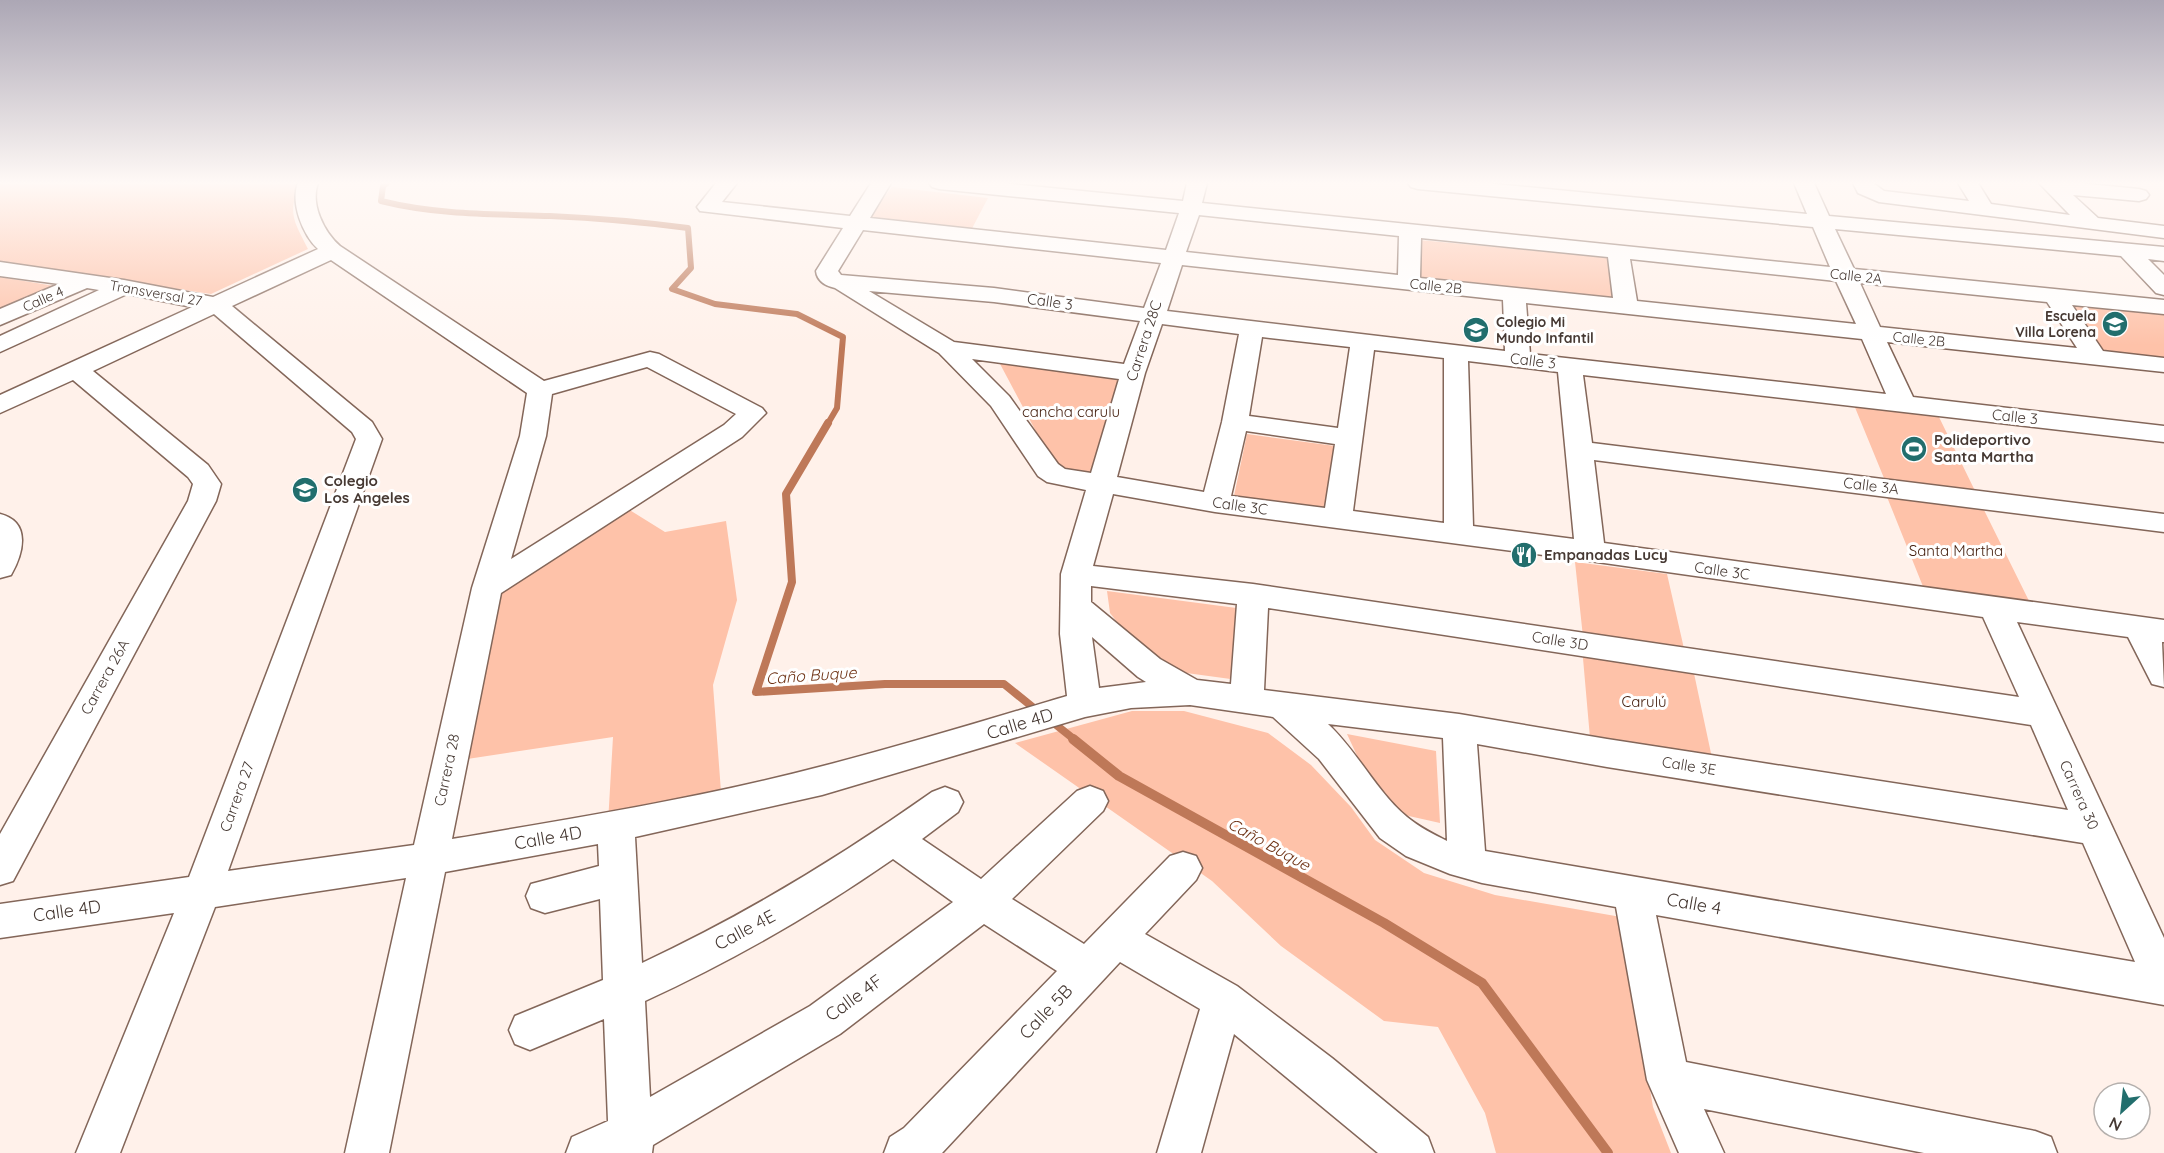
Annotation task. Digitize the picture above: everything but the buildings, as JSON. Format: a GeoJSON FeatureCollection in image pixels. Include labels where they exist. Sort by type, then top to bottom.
{"type":"FeatureCollection","features":[{"type":"Feature","properties":{"kind":"street"},"geometry":{"type":"LineString","coordinates":[[317,237],[332,251],[540,390],[650,359],[753,413],[734,431],[487,588]]}},
{"type":"Feature","properties":{"kind":"street"},"geometry":{"type":"LineString","coordinates":[[847,237],[827,274],[948,348],[1133,373]]}},
{"type":"Feature","properties":{"kind":"street","name":"Calle 2B"},"geometry":{"type":"LineString","coordinates":[[984,237],[2164,365]]}},
{"type":"Feature","properties":{"kind":"street","name":"Carrera 28C"},"geometry":{"type":"LineString","coordinates":[[1077,706],[1076,574],[1133,373],[1181,237]]}},
{"type":"Feature","properties":{"kind":"street"},"geometry":{"type":"LineString","coordinates":[[1409,283],[1410,237]]}},
{"type":"Feature","properties":{"kind":"street","name":"Calle 2A"},"geometry":{"type":"LineString","coordinates":[[1573,237],[1618,252],[2164,307]]}},
{"type":"Feature","properties":{"kind":"street"},"geometry":{"type":"LineString","coordinates":[[1829,237],[1903,404]]}},
{"type":"Feature","properties":{"kind":"street"},"geometry":{"type":"LineString","coordinates":[[1978,237],[2164,254]]}},
{"type":"Feature","properties":{"kind":"street"},"geometry":{"type":"LineString","coordinates":[[0,405],[332,251]]}},
{"type":"Feature","properties":{"kind":"street"},"geometry":{"type":"LineString","coordinates":[[2128,251],[2164,288]]}},
{"type":"Feature","properties":{"kind":"street"},"geometry":{"type":"LineString","coordinates":[[1618,252],[1626,307]]}},
{"type":"Feature","properties":{"kind":"street","name":"Transversal 27"},"geometry":{"type":"LineString","coordinates":[[0,269],[124,287],[217,304],[363,428],[369,439]]}},
{"type":"Feature","properties":{"kind":"street","name":"Calle 3"},"geometry":{"type":"LineString","coordinates":[[834,280],[994,295],[1252,329],[2164,434]]}},
{"type":"Feature","properties":{"kind":"street","name":"Calle 4"},"geometry":{"type":"LineString","coordinates":[[0,318],[85,281]]}},
{"type":"Feature","properties":{"kind":"street"},"geometry":{"type":"LineString","coordinates":[[0,345],[124,287]]}},
{"type":"Feature","properties":{"kind":"street"},"geometry":{"type":"LineString","coordinates":[[1514,294],[1518,359]]}},
{"type":"Feature","properties":{"kind":"street"},"geometry":{"type":"LineString","coordinates":[[2055,296],[2095,358]]}},
{"type":"Feature","properties":{"kind":"street"},"geometry":{"type":"LineString","coordinates":[[1215,503],[1235,422],[1252,329]]}},
{"type":"Feature","properties":{"kind":"street"},"geometry":{"type":"LineString","coordinates":[[1338,519],[1363,341]]}},
{"type":"Feature","properties":{"kind":"street","name":"Calle 3C"},"geometry":{"type":"LineString","coordinates":[[948,348],[1000,400],[1052,474],[1102,485],[1215,503],[1590,551],[2151,629]]}},
{"type":"Feature","properties":{"kind":"street"},"geometry":{"type":"LineString","coordinates":[[1456,352],[1459,536]]}},
{"type":"Feature","properties":{"kind":"street"},"geometry":{"type":"LineString","coordinates":[[1569,365],[1590,551]]}},
{"type":"Feature","properties":{"kind":"street","name":"Carrera 26A"},"geometry":{"type":"LineString","coordinates":[[0,869],[202,501],[207,484],[198,471],[76,370]]}},
{"type":"Feature","properties":{"kind":"street","name":"Carrera 28"},"geometry":{"type":"LineString","coordinates":[[367,1153],[487,588],[533,436],[540,390]]}},
{"type":"Feature","properties":{"kind":"street"},"geometry":{"type":"LineString","coordinates":[[1235,422],[1350,438]]}},
{"type":"Feature","properties":{"kind":"street","name":"Carrera 27"},"geometry":{"type":"LineString","coordinates":[[98,1153],[202,892],[369,439]]}},
{"type":"Feature","properties":{"kind":"street","name":"Calle 3A"},"geometry":{"type":"LineString","coordinates":[[1578,450],[2164,523]]}},
{"type":"Feature","properties":{"kind":"street","name":"Calle 3D"},"geometry":{"type":"LineString","coordinates":[[1076,574],[1253,595],[2043,714]]}},
{"type":"Feature","properties":{"kind":"street"},"geometry":{"type":"LineString","coordinates":[[1247,699],[1253,595]]}},
{"type":"Feature","properties":{"kind":"street"},"geometry":{"type":"LineString","coordinates":[[1076,606],[1149,668],[1190,692]]}},
{"type":"Feature","properties":{"kind":"street","name":"Carrera 30"},"geometry":{"type":"LineString","coordinates":[[1995,608],[2164,984]]}},
{"type":"Feature","properties":{"kind":"street"},"geometry":{"type":"LineString","coordinates":[[2151,629],[2164,675]]}},
{"type":"Feature","properties":{"kind":"street"},"geometry":{"type":"LineString","coordinates":[[1077,706],[1131,695],[1190,692],[1283,706]]}},
{"type":"Feature","properties":{"kind":"street","name":"Calle 4D"},"geometry":{"type":"LineString","coordinates":[[0,921],[429,859],[616,826],[822,781],[1077,706]]}},
{"type":"Feature","properties":{"kind":"street","name":"Calle 4"},"geometry":{"type":"LineString","coordinates":[[1283,706],[1331,748],[1382,817],[1393,827],[1430,850],[1467,863],[1633,894],[2164,984]]}},
{"type":"Feature","properties":{"kind":"street","name":"Calle 3E"},"geometry":{"type":"LineString","coordinates":[[1283,706],[1459,727],[1607,753],[2094,829]]}},
{"type":"Feature","properties":{"kind":"street"},"geometry":{"type":"LineString","coordinates":[[1459,727],[1467,863]]}},
{"type":"Feature","properties":{"kind":"street","name":"Calle 4F"},"geometry":{"type":"LineString","coordinates":[[588,1153],[631,1143],[825,1020],[983,902],[1090,801]]}},
{"type":"Feature","properties":{"kind":"street","name":"Calle 4E"},"geometry":{"type":"LineString","coordinates":[[530,1030],[624,992],[769,918],[893,839],[945,802]]}},
{"type":"Feature","properties":{"kind":"street"},"geometry":{"type":"LineString","coordinates":[[616,826],[631,1143]]}},
{"type":"Feature","properties":{"kind":"street"},"geometry":{"type":"LineString","coordinates":[[893,839],[983,902],[1088,969]]}},
{"type":"Feature","properties":{"kind":"street","name":"Calle 5B"},"geometry":{"type":"LineString","coordinates":[[921,1150],[1183,868]]}},
{"type":"Feature","properties":{"kind":"street"},"geometry":{"type":"LineString","coordinates":[[545,896],[619,878]]}},
{"type":"Feature","properties":{"kind":"street"},"geometry":{"type":"LineString","coordinates":[[1633,894],[1668,1080],[1702,1153]]}},
{"type":"Feature","properties":{"kind":"street"},"geometry":{"type":"LineString","coordinates":[[1117,939],[1223,1000],[1317,1073],[1412,1153]]}},
{"type":"Feature","properties":{"kind":"street"},"geometry":{"type":"LineString","coordinates":[[1179,1153],[1223,1000]]}},
{"type":"Feature","properties":{"kind":"street"},"geometry":{"type":"LineString","coordinates":[[1668,1080],[2035,1153]]}},
{"type":"Feature","properties":{"kind":"green space"},"geometry":{"type":"Polygon","coordinates":[[[0,237],[302,237],[308,249],[211,294],[0,262],[0,237]]]}},
{"type":"Feature","properties":{"kind":"green space"},"geometry":{"type":"Polygon","coordinates":[[[1419,240],[1615,258],[1626,308],[1421,286],[1419,240]]]}},
{"type":"Feature","properties":{"kind":"green space"},"geometry":{"type":"Polygon","coordinates":[[[0,277],[61,287],[0,314],[0,277]]]}},
{"type":"Feature","properties":{"kind":"green space"},"geometry":{"type":"Polygon","coordinates":[[[2070,304],[2164,314],[2164,366],[2106,360],[2070,304]]]}},
{"type":"Feature","properties":{"kind":"green space","name":"cancha carulu"},"geometry":{"type":"Polygon","coordinates":[[[999,362],[1122,378],[1096,475],[1057,471],[999,362]]]}},
{"type":"Feature","properties":{"kind":"green space","name":"Polideportivo Santa Martha"},"geometry":{"type":"Polygon","coordinates":[[[1854,405],[1938,415],[1977,495],[1886,483],[1854,405]]]}},
{"type":"Feature","properties":{"kind":"green space"},"geometry":{"type":"Polygon","coordinates":[[[1247,434],[1335,446],[1329,509],[1234,496],[1247,434]]]}},
{"type":"Feature","properties":{"kind":"green space","name":"Santa Martha"},"geometry":{"type":"Polygon","coordinates":[[[1887,497],[1984,510],[2033,609],[1926,594],[1887,497]]]}},
{"type":"Feature","properties":{"kind":"green space"},"geometry":{"type":"Polygon","coordinates":[[[628,509],[665,532],[726,521],[737,600],[713,685],[722,805],[608,823],[613,737],[441,763],[482,596],[628,509]]]}},
{"type":"Feature","properties":{"kind":"green space","name":"Carulú"},"geometry":{"type":"Polygon","coordinates":[[[1575,562],[1667,574],[1685,653],[1583,637],[1575,562]]]}},
{"type":"Feature","properties":{"kind":"green space"},"geometry":{"type":"Polygon","coordinates":[[[1107,591],[1244,609],[1238,680],[1179,672],[1132,641],[1110,613],[1107,591]]]}},
{"type":"Feature","properties":{"kind":"green space","name":"Carulú"},"geometry":{"type":"Polygon","coordinates":[[[1582,647],[1692,664],[1712,758],[1590,738],[1582,647]]]}},
{"type":"Feature","properties":{"kind":"green space"},"geometry":{"type":"Polygon","coordinates":[[[1132,711],[1184,711],[1268,733],[1311,765],[1351,807],[1375,840],[1424,873],[1495,895],[1621,917],[1653,1107],[1671,1153],[1496,1153],[1485,1113],[1438,1027],[1384,1021],[1281,946],[1212,881],[1015,743],[1132,711]]]}},
{"type":"Feature","properties":{"kind":"green space"},"geometry":{"type":"Polygon","coordinates":[[[1347,734],[1436,751],[1440,823],[1400,814],[1366,775],[1347,734]]]}},
{"type":"Feature","properties":{"kind":"waterway","name":"Caño Buque"},"geometry":{"type":"LineString","coordinates":[[689,237],[691,268],[672,289],[715,304],[797,314],[843,337],[837,408],[827,425]]}},
{"type":"Feature","properties":{"kind":"waterway","name":"Caño Buque"},"geometry":{"type":"LineString","coordinates":[[828,423],[786,494],[792,582],[756,692],[885,684],[1004,684],[1040,713]]}},
{"type":"Feature","properties":{"kind":"waterway","name":"Caño Buque"},"geometry":{"type":"LineString","coordinates":[[1050,720],[1075,740]]}},
{"type":"Feature","properties":{"kind":"waterway","name":"Caño Buque"},"geometry":{"type":"LineString","coordinates":[[1073,739],[1119,776],[1384,923],[1482,983],[1608,1153]]}},
{"type":"Feature","properties":{"kind":"place","name":"Escuela Villa Lorena"},"geometry":{"type":"Point","coordinates":[2115,324]}},
{"type":"Feature","properties":{"kind":"place","name":"Colegio Mi Mundo Infantil"},"geometry":{"type":"Point","coordinates":[1476,330]}},
{"type":"Feature","properties":{"kind":"place","name":"Polideportivo Santa Martha"},"geometry":{"type":"Point","coordinates":[1914,449]}},
{"type":"Feature","properties":{"kind":"place","name":"Colegio Los Angeles"},"geometry":{"type":"Point","coordinates":[305,490]}},
{"type":"Feature","properties":{"kind":"place","name":"Empanadas Lucy"},"geometry":{"type":"Point","coordinates":[1524,555]}}]}
